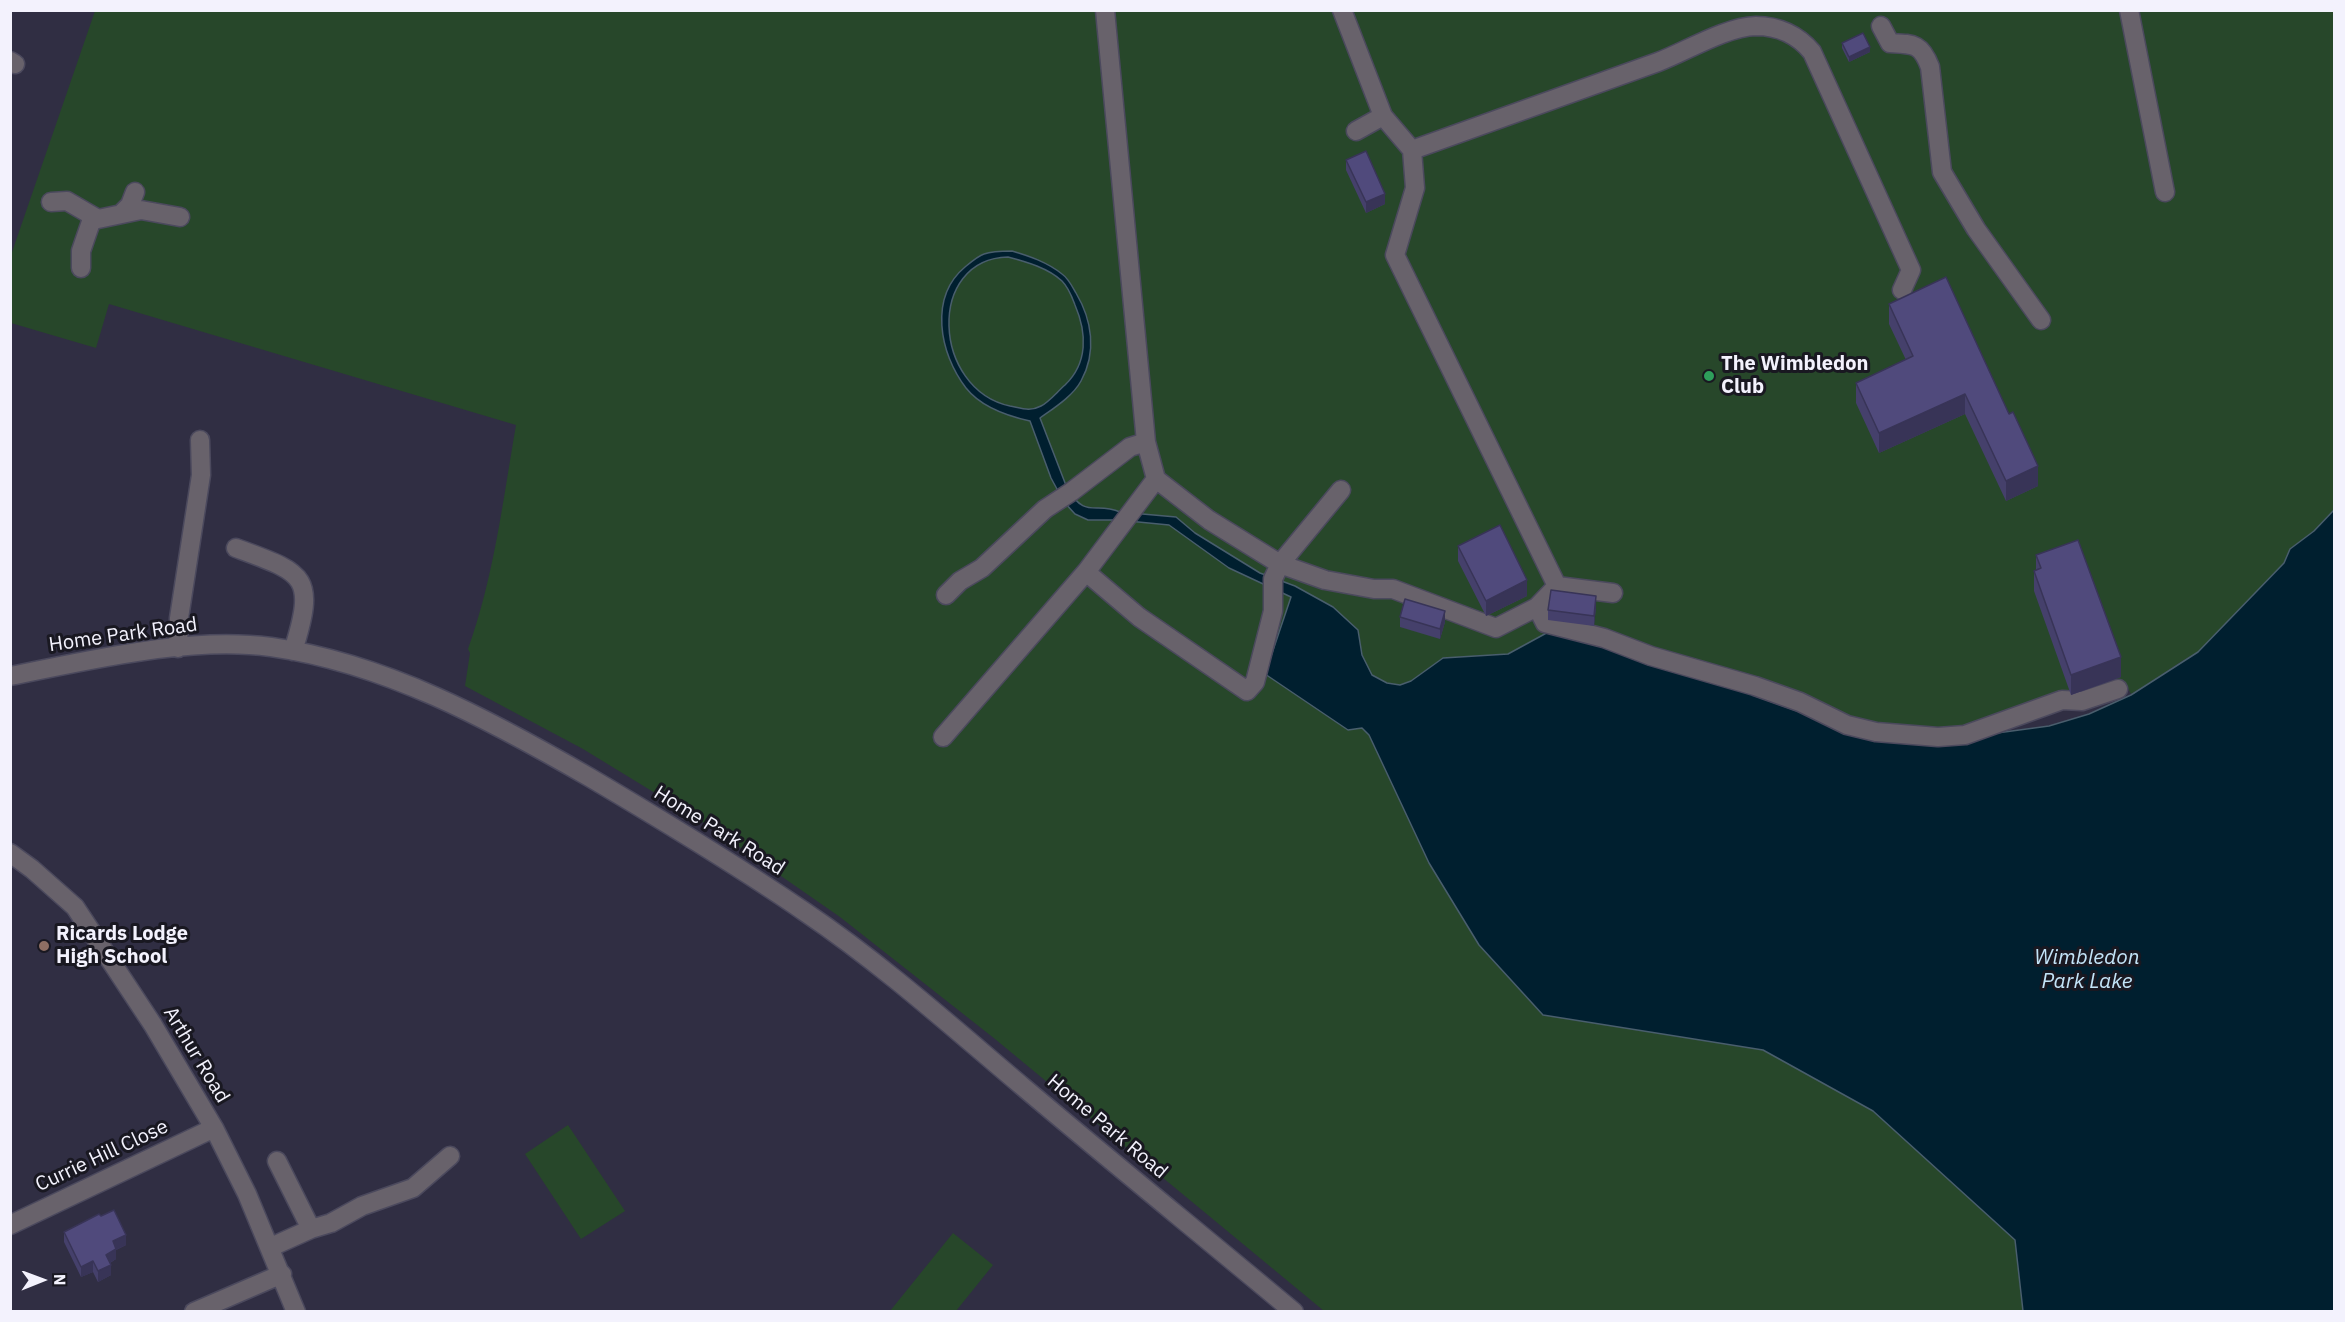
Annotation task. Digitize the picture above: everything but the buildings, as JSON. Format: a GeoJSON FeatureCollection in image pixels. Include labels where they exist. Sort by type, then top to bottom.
{"type":"FeatureCollection","features":[{"type":"Feature","properties":{"kind":"street"},"geometry":{"type":"LineString","coordinates":[[1105,10],[1146,442],[1156,479],[1209,520],[1280,564],[1325,580],[1374,589],[1393,589],[1496,628],[1537,607],[1557,586]]}},
{"type":"Feature","properties":{"kind":"street"},"geometry":{"type":"LineString","coordinates":[[1342,10],[1383,116],[1413,150],[1415,188],[1395,255],[1557,586]]}},
{"type":"Feature","properties":{"kind":"street"},"geometry":{"type":"LineString","coordinates":[[2129,10],[2165,192]]}},
{"type":"Feature","properties":{"kind":"street"},"geometry":{"type":"LineString","coordinates":[[1413,150],[1660,61],[1734,30],[1755,26],[1784,31],[1803,41],[1819,66],[1911,270],[1902,290]]}},
{"type":"Feature","properties":{"kind":"street"},"geometry":{"type":"LineString","coordinates":[[1881,26],[1890,43],[1914,44],[1925,52],[1930,67],[1942,172],[1976,229],[2041,320]]}},
{"type":"Feature","properties":{"kind":"street"},"geometry":{"type":"LineString","coordinates":[[1356,131],[1383,116]]}},
{"type":"Feature","properties":{"kind":"street"},"geometry":{"type":"LineString","coordinates":[[122,213],[130,206],[135,192]]}},
{"type":"Feature","properties":{"kind":"street"},"geometry":{"type":"LineString","coordinates":[[51,202],[67,201],[98,219],[141,210],[180,217]]}},
{"type":"Feature","properties":{"kind":"street"},"geometry":{"type":"LineString","coordinates":[[81,268],[81,251],[93,216]]}},
{"type":"Feature","properties":{"kind":"street"},"geometry":{"type":"LineString","coordinates":[[178,648],[179,618],[201,475],[201,440]]}},
{"type":"Feature","properties":{"kind":"street"},"geometry":{"type":"LineString","coordinates":[[946,595],[960,581],[982,568],[1045,508],[1065,496],[1130,447],[1146,442]]}},
{"type":"Feature","properties":{"kind":"street"},"geometry":{"type":"LineString","coordinates":[[944,737],[1086,572],[1156,479]]}},
{"type":"Feature","properties":{"kind":"street"},"geometry":{"type":"LineString","coordinates":[[1086,572],[1138,616],[1247,691],[1255,682],[1264,651],[1273,611],[1273,579],[1280,564],[1326,520],[1341,490]]}},
{"type":"Feature","properties":{"kind":"street"},"geometry":{"type":"LineString","coordinates":[[236,548],[278,564],[295,574],[301,582],[304,593],[302,621],[293,651]]}},
{"type":"Feature","properties":{"kind":"street"},"geometry":{"type":"LineString","coordinates":[[1557,586],[1613,593]]}},
{"type":"Feature","properties":{"kind":"street"},"geometry":{"type":"LineString","coordinates":[[1537,607],[1545,623],[1604,638],[1651,656],[1755,686],[1800,702],[1847,725],[1876,732],[1938,738],[1965,735],[2062,700],[2082,701],[2118,689]]}},
{"type":"Feature","properties":{"kind":"street","name":"Home Park Road"},"geometry":{"type":"LineString","coordinates":[[10,676],[106,657],[178,648],[247,646],[293,651],[323,656],[398,682],[458,707],[517,736],[705,847],[807,913],[897,981],[1294,1311]]}},
{"type":"Feature","properties":{"kind":"street","name":"Arthur Road"},"geometry":{"type":"LineString","coordinates":[[10,853],[75,907],[153,1025],[214,1128],[271,1247],[296,1311]]}},
{"type":"Feature","properties":{"kind":"street","name":"Currie Hill Close"},"geometry":{"type":"LineString","coordinates":[[10,1225],[214,1128]]}},
{"type":"Feature","properties":{"kind":"street"},"geometry":{"type":"LineString","coordinates":[[271,1247],[311,1229],[331,1223],[362,1206],[413,1188],[450,1156]]}},
{"type":"Feature","properties":{"kind":"street"},"geometry":{"type":"LineString","coordinates":[[277,1161],[311,1229]]}},
{"type":"Feature","properties":{"kind":"street"},"geometry":{"type":"LineString","coordinates":[[194,1311],[282,1274]]}},
{"type":"Feature","properties":{"kind":"green space"},"geometry":{"type":"Polygon","coordinates":[[[95,11],[2334,11],[2334,510],[2314,531],[2290,549],[2284,563],[2198,652],[2140,689],[2131,694],[2128,688],[2036,719],[1946,734],[1867,726],[1825,710],[1804,693],[1764,679],[1552,630],[1508,654],[1443,658],[1411,681],[1400,685],[1386,683],[1372,675],[1362,655],[1358,630],[1295,586],[1265,674],[1362,728],[1369,735],[1429,863],[1479,945],[1543,1015],[1763,1050],[1873,1111],[2015,1240],[2023,1311],[1324,1311],[995,1039],[840,917],[709,826],[583,749],[465,686],[470,653],[468,649],[491,566],[516,425],[109,304],[96,348],[11,323],[11,255],[95,11]]]}},
{"type":"Feature","properties":{"kind":"green space"},"geometry":{"type":"Polygon","coordinates":[[[568,1125],[625,1211],[581,1239],[525,1154],[568,1125]]]}},
{"type":"Feature","properties":{"kind":"green space"},"geometry":{"type":"Polygon","coordinates":[[[953,1233],[993,1265],[956,1311],[890,1311],[953,1233]]]}},
{"type":"Feature","properties":{"kind":"water","name":"Wimbledon Park Lake"},"geometry":{"type":"Polygon","coordinates":[[[1012,251],[1038,260],[1064,276],[1081,303],[1089,325],[1091,348],[1081,381],[1068,397],[1040,418],[1067,488],[1074,498],[1080,504],[1091,508],[1176,517],[1195,533],[1260,573],[1295,586],[1333,607],[1358,630],[1362,655],[1372,675],[1387,683],[1400,685],[1411,681],[1443,658],[1508,654],[1552,630],[1653,659],[1847,729],[1945,740],[2049,726],[2089,714],[2131,695],[2198,652],[2284,563],[2290,549],[2314,531],[2334,510],[2334,1311],[2023,1311],[2015,1240],[1873,1111],[1763,1050],[1543,1015],[1479,945],[1429,863],[1369,735],[1362,728],[1348,730],[1265,674],[1291,597],[1229,568],[1169,525],[1118,520],[1088,520],[1075,514],[1064,502],[1051,478],[1030,421],[995,410],[972,395],[966,388],[949,359],[944,342],[942,309],[946,294],[954,279],[977,258],[990,252],[1012,251]],[[1008,257],[981,263],[963,279],[952,301],[949,326],[953,352],[965,376],[984,395],[1010,406],[1033,409],[1047,402],[1073,376],[1083,347],[1082,326],[1070,293],[1056,276],[1030,263],[1008,257]]]}},
{"type":"Feature","properties":{"kind":"place","name":"The Wimbledon Club"},"geometry":{"type":"Point","coordinates":[1709,376]}},
{"type":"Feature","properties":{"kind":"place","name":"Ricards Lodge High School"},"geometry":{"type":"Point","coordinates":[44,946]}}]}
